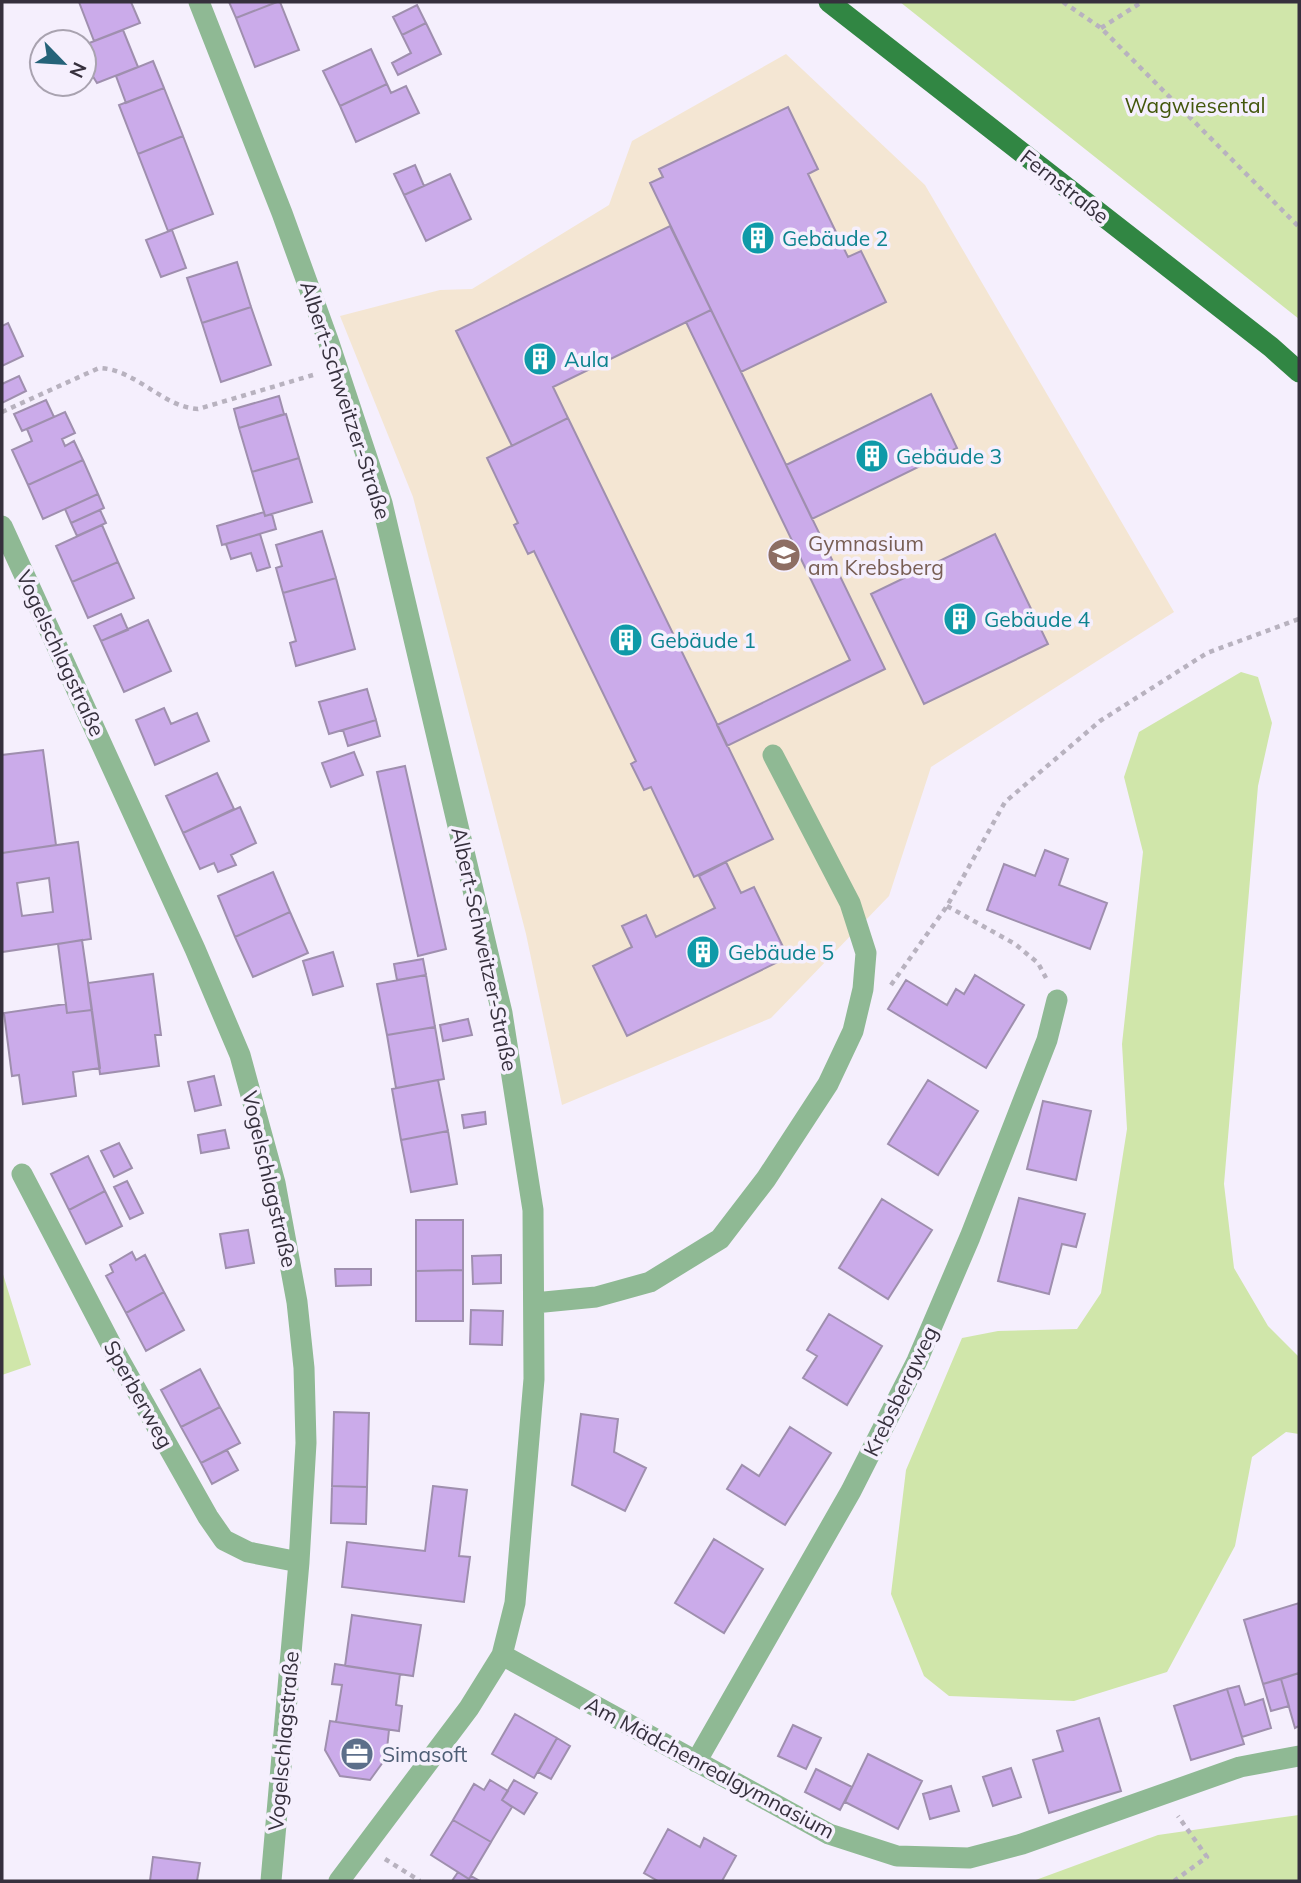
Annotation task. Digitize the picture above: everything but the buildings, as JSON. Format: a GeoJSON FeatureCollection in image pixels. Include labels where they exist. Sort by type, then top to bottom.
{"type":"FeatureCollection","features":[{"type":"Feature","properties":{"kind":"main road","name":"Fernstraße"},"geometry":{"type":"LineString","coordinates":[[829,2],[1271,346],[1299,372]]}},
{"type":"Feature","properties":{"kind":"street","name":"Albert-Schweitzer-Straße"},"geometry":{"type":"LineString","coordinates":[[199,2],[282,213],[338,368],[382,503],[502,1013],[533,1210],[534,1379],[516,1589],[502,1655],[470,1708],[339,1881]]}},
{"type":"Feature","properties":{"kind":"street","name":"Vogelschlagstraße"},"geometry":{"type":"LineString","coordinates":[[2,526],[195,949],[240,1055],[275,1183],[297,1302],[304,1368],[306,1443],[299,1562],[271,1881]]}},
{"type":"Feature","properties":{"kind":"street"},"geometry":{"type":"LineString","coordinates":[[534,1303],[596,1297],[650,1282],[720,1239],[766,1180],[828,1084],[853,1031],[863,989],[866,953],[850,903],[773,755]]}},
{"type":"Feature","properties":{"kind":"street","name":"Krebsbergweg"},"geometry":{"type":"LineString","coordinates":[[696,1762],[844,1503],[916,1361],[970,1237],[1047,1040],[1057,1000]]}},
{"type":"Feature","properties":{"kind":"street","name":"Sperberweg"},"geometry":{"type":"LineString","coordinates":[[22,1174],[116,1354],[208,1517],[224,1540],[248,1552],[299,1562]]}},
{"type":"Feature","properties":{"kind":"street","name":"Am Mädchenrealgymnasium"},"geometry":{"type":"LineString","coordinates":[[502,1655],[829,1834],[897,1856],[968,1858],[1021,1844],[1240,1767],[1295,1758]]}},
{"type":"Feature","properties":{"kind":"path"},"geometry":{"type":"LineString","coordinates":[[1063,2],[1101,28],[1299,227]]}},
{"type":"Feature","properties":{"kind":"path"},"geometry":{"type":"LineString","coordinates":[[1101,28],[1142,2]]}},
{"type":"Feature","properties":{"kind":"path"},"geometry":{"type":"LineString","coordinates":[[2,412],[99,368],[115,369],[183,408],[198,409],[338,368]]}},
{"type":"Feature","properties":{"kind":"path"},"geometry":{"type":"LineString","coordinates":[[884,995],[947,906],[1005,802],[1100,721],[1207,653],[1299,619]]}},
{"type":"Feature","properties":{"kind":"path"},"geometry":{"type":"LineString","coordinates":[[947,906],[1015,944],[1038,963],[1057,1000]]}},
{"type":"Feature","properties":{"kind":"path"},"geometry":{"type":"LineString","coordinates":[[1163,1796],[1207,1857],[1174,1881]]}},
{"type":"Feature","properties":{"kind":"path"},"geometry":{"type":"LineString","coordinates":[[365,1846],[420,1881]]}},
{"type":"Feature","properties":{"kind":"shaded area","name":"Gymnasium am Krebsberg"},"geometry":{"type":"Polygon","coordinates":[[[786,54],[925,185],[1174,612],[931,767],[889,896],[771,1018],[562,1105],[526,934],[413,497],[340,316],[440,290],[472,289],[609,205],[632,141],[786,54]]]}},
{"type":"Feature","properties":{"kind":"green space","name":"Wagwiesental"},"geometry":{"type":"Polygon","coordinates":[[[900,2],[1299,2],[1299,319],[900,2]]]}},
{"type":"Feature","properties":{"kind":"green space"},"geometry":{"type":"Polygon","coordinates":[[[1241,672],[1258,677],[1272,723],[1258,786],[1224,1184],[1234,1268],[1268,1326],[1299,1357],[1299,1434],[1286,1432],[1252,1457],[1235,1546],[1167,1672],[1074,1701],[949,1696],[924,1676],[891,1594],[906,1470],[962,1338],[998,1331],[1077,1329],[1101,1293],[1127,1129],[1122,1044],[1143,852],[1124,777],[1139,732],[1241,672]]]}},
{"type":"Feature","properties":{"kind":"green space"},"geometry":{"type":"Polygon","coordinates":[[[2,1271],[31,1365],[2,1375],[2,1271]]]}},
{"type":"Feature","properties":{"kind":"green space"},"geometry":{"type":"Polygon","coordinates":[[[1299,1815],[1299,1881],[1033,1881],[1158,1835],[1299,1815]]]}},
{"type":"Feature","properties":{"kind":"place","name":"Gebäude 2"},"geometry":{"type":"Point","coordinates":[758,238]}},
{"type":"Feature","properties":{"kind":"place","name":"Aula"},"geometry":{"type":"Point","coordinates":[540,359]}},
{"type":"Feature","properties":{"kind":"place","name":"Gebäude 3"},"geometry":{"type":"Point","coordinates":[872,456]}},
{"type":"Feature","properties":{"kind":"place","name":"Gymnasium am Krebsberg"},"geometry":{"type":"Point","coordinates":[784,555]}},
{"type":"Feature","properties":{"kind":"place","name":"Gebäude 4"},"geometry":{"type":"Point","coordinates":[960,619]}},
{"type":"Feature","properties":{"kind":"place","name":"Gebäude 1"},"geometry":{"type":"Point","coordinates":[626,640]}},
{"type":"Feature","properties":{"kind":"place","name":"Gebäude 5"},"geometry":{"type":"Point","coordinates":[703,952]}},
{"type":"Feature","properties":{"kind":"place","name":"Simasoft"},"geometry":{"type":"Point","coordinates":[357,1754]}}]}
